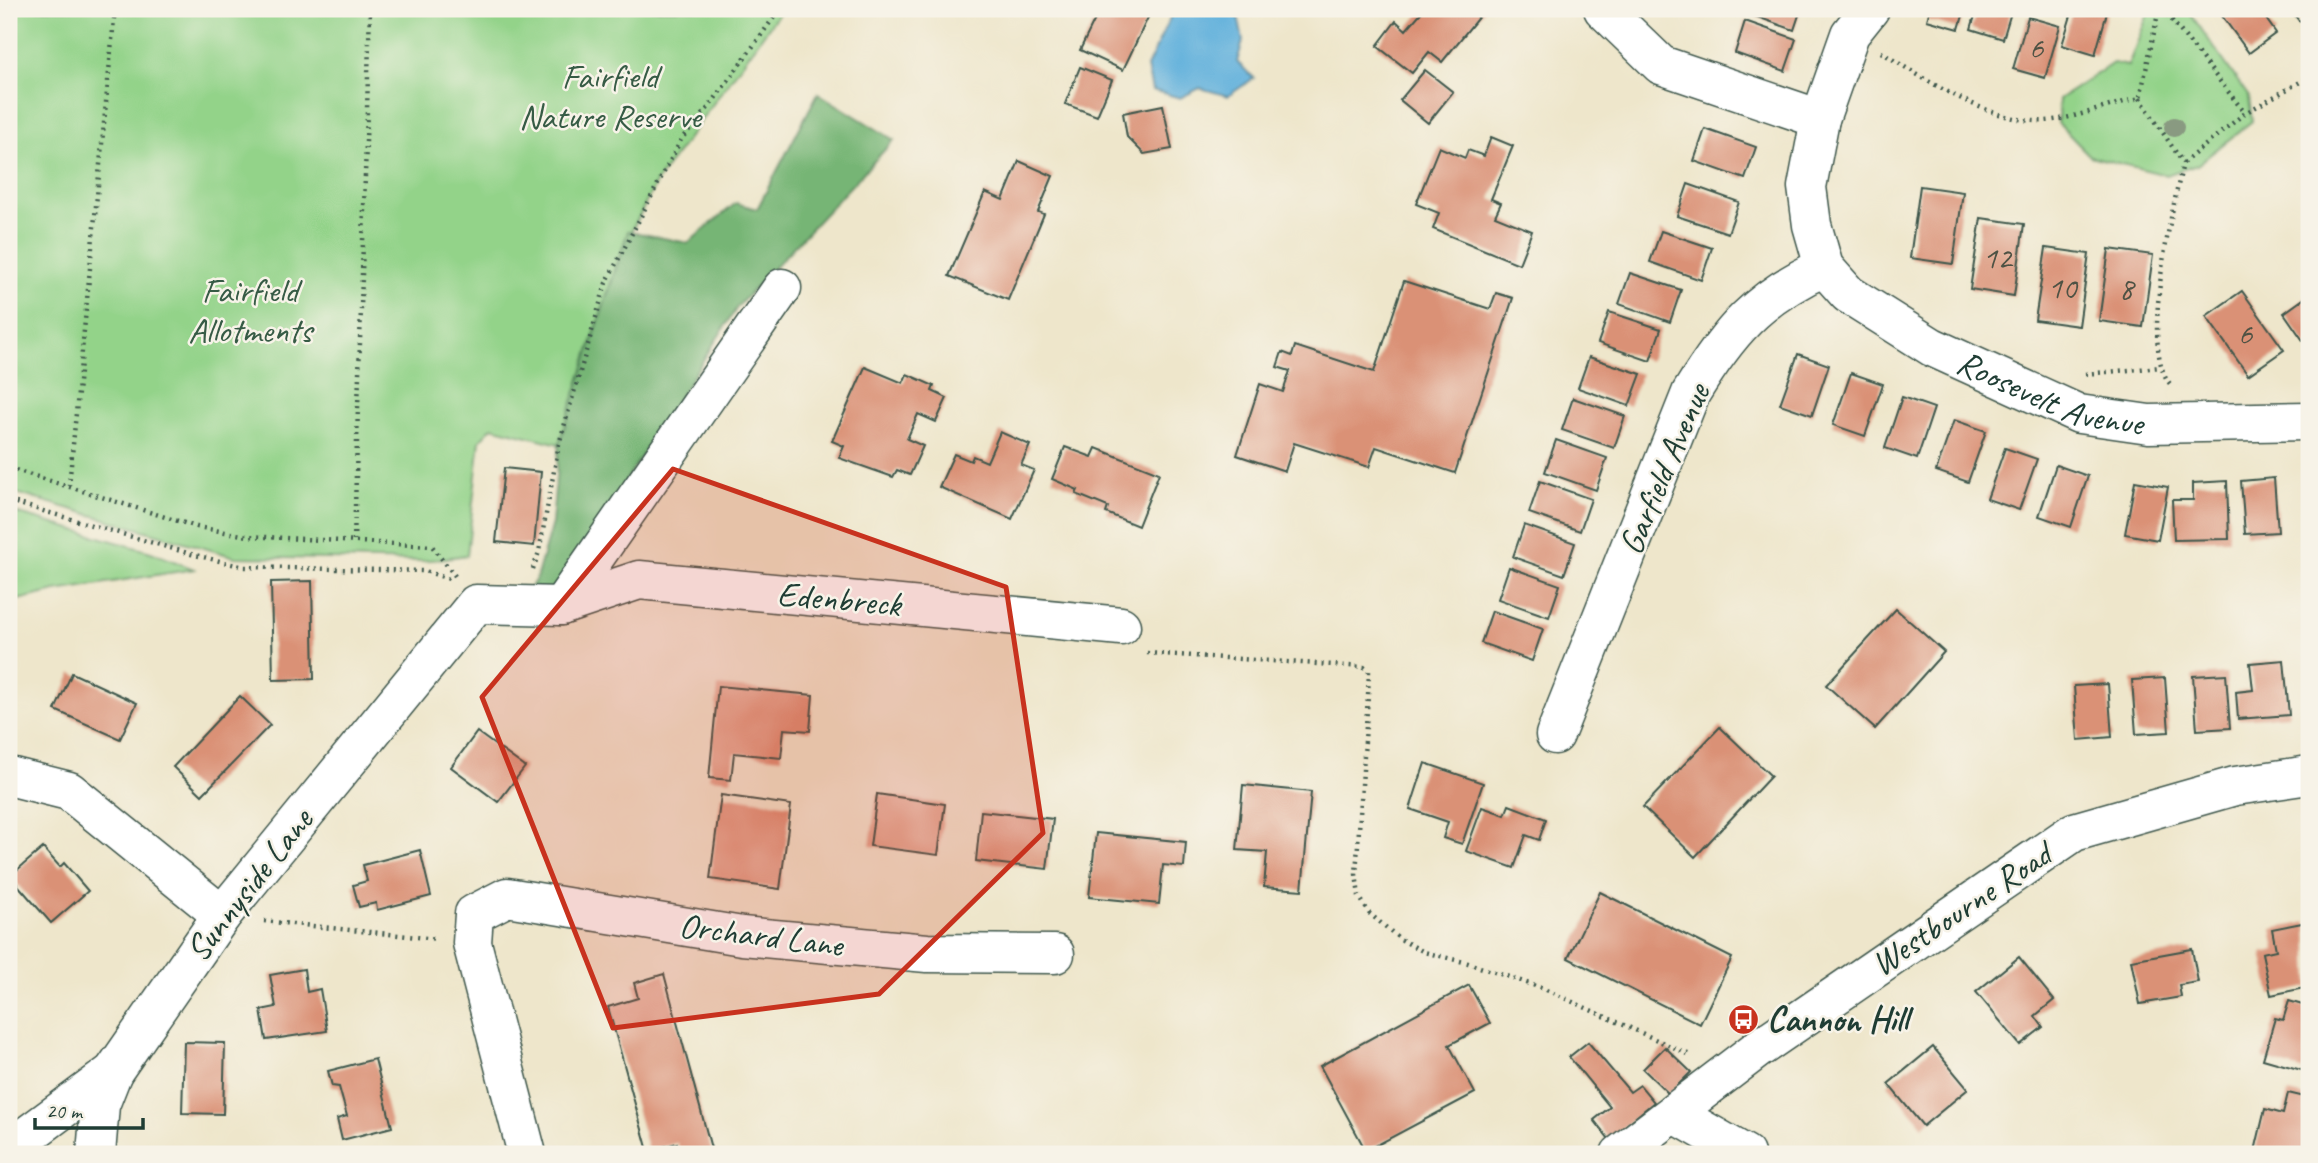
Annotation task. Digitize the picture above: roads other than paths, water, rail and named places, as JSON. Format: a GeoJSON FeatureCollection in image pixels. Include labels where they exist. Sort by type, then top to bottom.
{"type":"FeatureCollection","features":[{"type":"Feature","properties":{"kind":"street"},"geometry":{"type":"LineString","coordinates":[[1603,9],[1661,65],[1819,119]]}},
{"type":"Feature","properties":{"kind":"street"},"geometry":{"type":"LineString","coordinates":[[1824,267],[1812,225],[1807,187],[1819,119],[1860,21]]}},
{"type":"Feature","properties":{"kind":"street","name":"Roosevelt Avenue"},"geometry":{"type":"LineString","coordinates":[[1824,267],[1849,294],[1932,347],[2079,414],[2149,424],[2309,421]]}},
{"type":"Feature","properties":{"kind":"street","name":"Garfield Avenue"},"geometry":{"type":"LineString","coordinates":[[1554,721],[1691,393],[1721,344],[1754,309],[1789,283],[1824,267]]}},
{"type":"Feature","properties":{"kind":"street"},"geometry":{"type":"LineString","coordinates":[[561,606],[782,288]]}},
{"type":"Feature","properties":{"kind":"street","name":"Edenbreck"},"geometry":{"type":"LineString","coordinates":[[468,593],[519,605],[561,606],[639,580],[1128,639]]}},
{"type":"Feature","properties":{"kind":"street","name":"Sunnyside Lane"},"geometry":{"type":"LineString","coordinates":[[9,1149],[113,1072],[222,915],[468,593]]}},
{"type":"Feature","properties":{"kind":"street","name":"Westbourne Road"},"geometry":{"type":"LineString","coordinates":[[1620,1154],[1804,1017],[2074,832],[2235,786],[2309,775]]}},
{"type":"Feature","properties":{"kind":"street"},"geometry":{"type":"LineString","coordinates":[[9,776],[69,791],[222,915]]}},
{"type":"Feature","properties":{"kind":"street","name":"Orchard Lane"},"geometry":{"type":"LineString","coordinates":[[527,1154],[473,928],[507,897],[742,936],[927,953],[1055,954]]}},
{"type":"Feature","properties":{"kind":"street"},"geometry":{"type":"LineString","coordinates":[[96,1154],[100,1105],[113,1072]]}},
{"type":"Feature","properties":{"kind":"street"},"geometry":{"type":"LineString","coordinates":[[1675,1114],[1745,1154]]}},
{"type":"Feature","properties":{"kind":"water"},"geometry":{"type":"Polygon","coordinates":[[[1174,9],[1237,10],[1243,41],[1237,62],[1254,78],[1228,96],[1200,88],[1180,98],[1152,90],[1147,67],[1174,9]]]}},
{"type":"Feature","properties":{"kind":"place","name":"Cannon Hill"},"geometry":{"type":"Point","coordinates":[1744,1019]}},
{"type":"Feature","properties":{"kind":"park label","name":"Fairfield Nature Reserve"},"geometry":{"type":"Point","coordinates":[610,96]}},
{"type":"Feature","properties":{"kind":"park label","name":"Fairfield Allotments"},"geometry":{"type":"Point","coordinates":[250,310]}}]}
